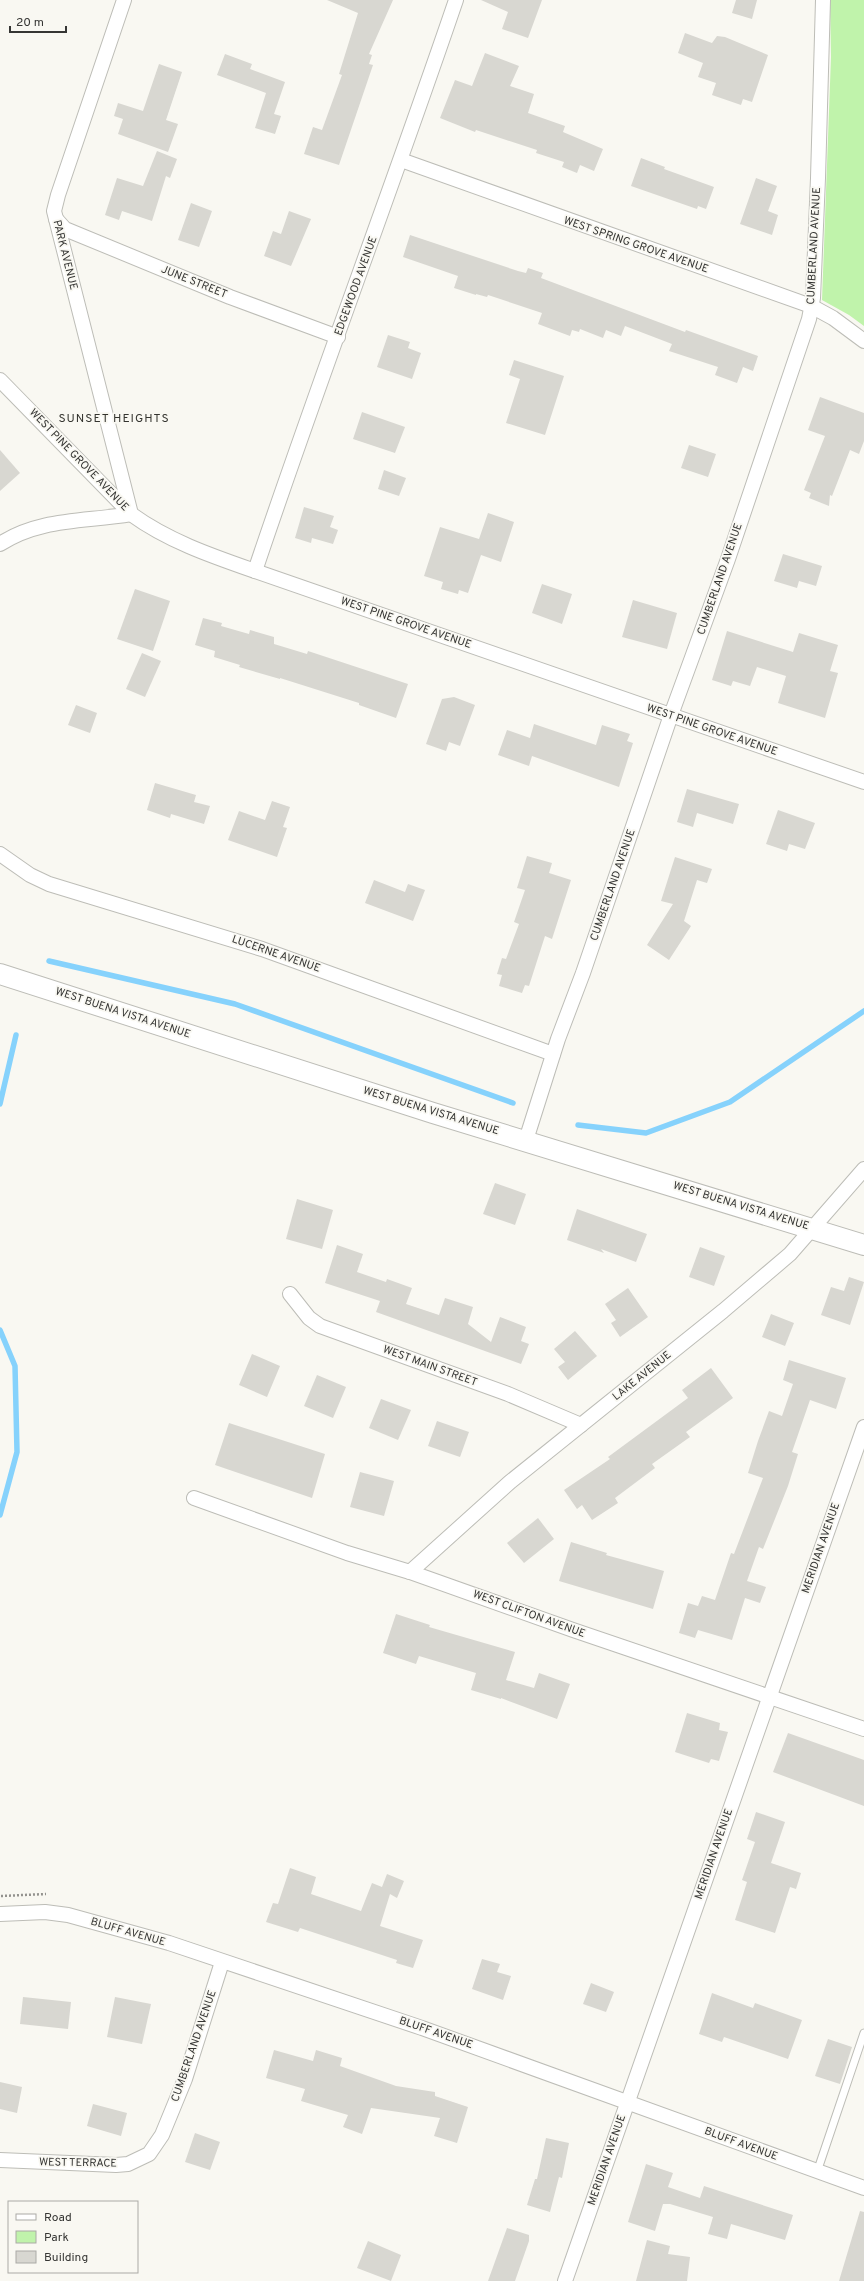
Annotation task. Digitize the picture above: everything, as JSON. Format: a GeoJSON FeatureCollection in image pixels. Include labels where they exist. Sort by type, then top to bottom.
{"type":"FeatureCollection","features":[{"type":"Feature","properties":{"kind":"street","name":"PARK AVENUE"},"geometry":{"type":"LineString","coordinates":[[124,0],[58,195],[54,212],[131,514]]}},
{"type":"Feature","properties":{"kind":"street","name":"EDGEWOOD AVENUE"},"geometry":{"type":"LineString","coordinates":[[255,571],[401,160],[456,0]]}},
{"type":"Feature","properties":{"kind":"street","name":"CUMBERLAND AVENUE"},"geometry":{"type":"LineString","coordinates":[[526,1140],[553,1054],[583,973],[671,715],[730,552],[809,318],[818,186],[823,0]]}},
{"type":"Feature","properties":{"kind":"street","name":"WEST SPRING GROVE AVENUE"},"geometry":{"type":"LineString","coordinates":[[401,160],[811,306],[833,318],[864,341]]}},
{"type":"Feature","properties":{"kind":"street","name":"JUNE STREET"},"geometry":{"type":"LineString","coordinates":[[56,219],[65,229],[230,297],[338,337]]}},
{"type":"Feature","properties":{"kind":"street","name":"WEST PINE GROVE AVENUE"},"geometry":{"type":"LineString","coordinates":[[0,380],[131,514],[149,527],[182,543],[255,571],[864,782]]}},
{"type":"Feature","properties":{"kind":"street"},"geometry":{"type":"LineString","coordinates":[[0,544],[25,531],[50,524],[131,514]]}},
{"type":"Feature","properties":{"kind":"street","name":"LUCERNE AVENUE"},"geometry":{"type":"LineString","coordinates":[[0,854],[30,875],[49,884],[262,949],[553,1054]]}},
{"type":"Feature","properties":{"kind":"street","name":"WEST BUENA VISTA AVENUE"},"geometry":{"type":"LineString","coordinates":[[0,974],[426,1111],[814,1228],[864,1245]]}},
{"type":"Feature","properties":{"kind":"street","name":"LAKE AVENUE"},"geometry":{"type":"LineString","coordinates":[[410,1572],[510,1482],[723,1311],[790,1254],[864,1169]]}},
{"type":"Feature","properties":{"kind":"street","name":"WEST MAIN STREET"},"geometry":{"type":"LineString","coordinates":[[290,1294],[308,1318],[320,1326],[508,1394],[581,1425]]}},
{"type":"Feature","properties":{"kind":"street","name":"MERIDIAN AVENUE"},"geometry":{"type":"LineString","coordinates":[[565,2281],[770,1696],[858,1464],[864,1426]]}},
{"type":"Feature","properties":{"kind":"street","name":"WEST CLIFTON AVENUE"},"geometry":{"type":"LineString","coordinates":[[194,1498],[347,1553],[410,1572],[864,1729]]}},
{"type":"Feature","properties":{"kind":"street","name":"BLUFF AVENUE"},"geometry":{"type":"LineString","coordinates":[[0,1914],[45,1912],[68,1915],[155,1939],[422,2028],[864,2188]]}},
{"type":"Feature","properties":{"kind":"street","name":"CUMBERLAND AVENUE"},"geometry":{"type":"LineString","coordinates":[[165,2130],[185,2079],[222,1962]]}},
{"type":"Feature","properties":{"kind":"street","name":"WEST TERRACE"},"geometry":{"type":"LineString","coordinates":[[0,2160],[40,2163],[128,2164],[148,2154],[156,2145],[165,2130]]}},
{"type":"Feature","properties":{"kind":"lane"},"geometry":{"type":"LineString","coordinates":[[817,2172],[864,2033]]}},
{"type":"Feature","properties":{"kind":"green space"},"geometry":{"type":"Polygon","coordinates":[[[830,0],[864,0],[864,326],[849,315],[822,300],[831,57],[830,0]]]}},
{"type":"Feature","properties":{"kind":"building"},"geometry":{"type":"Polygon","coordinates":[[[327,0],[393,0],[369,54],[372,55],[369,64],[373,65],[339,165],[304,154],[313,127],[322,130],[342,75],[339,74],[358,13],[327,0]]]}},
{"type":"Feature","properties":{"kind":"building"},"geometry":{"type":"Polygon","coordinates":[[[481,0],[542,0],[528,38],[502,29],[508,12],[481,0]]]}},
{"type":"Feature","properties":{"kind":"building"},"geometry":{"type":"Polygon","coordinates":[[[736,0],[757,0],[752,19],[732,13],[736,0]]]}},
{"type":"Feature","properties":{"kind":"building"},"geometry":{"type":"Polygon","coordinates":[[[685,33],[712,43],[717,36],[725,37],[768,55],[752,102],[743,99],[741,105],[712,95],[716,83],[698,77],[703,63],[678,53],[685,33]]]}},
{"type":"Feature","properties":{"kind":"building"},"geometry":{"type":"Polygon","coordinates":[[[485,53],[519,66],[510,86],[534,94],[528,113],[565,126],[563,132],[603,149],[594,171],[580,165],[577,173],[562,167],[564,162],[536,153],[537,150],[476,130],[475,132],[440,118],[455,80],[472,86],[485,53]]]}},
{"type":"Feature","properties":{"kind":"building"},"geometry":{"type":"Polygon","coordinates":[[[225,54],[252,64],[250,69],[285,82],[274,114],[281,116],[275,134],[255,128],[266,93],[217,75],[225,54]]]}},
{"type":"Feature","properties":{"kind":"building"},"geometry":{"type":"Polygon","coordinates":[[[159,64],[182,72],[166,120],[178,124],[168,152],[118,134],[123,119],[114,116],[118,103],[143,111],[159,64]]]}},
{"type":"Feature","properties":{"kind":"building"},"geometry":{"type":"Polygon","coordinates":[[[157,151],[177,159],[170,178],[166,176],[152,221],[122,211],[119,220],[105,215],[117,178],[143,186],[157,151]]]}},
{"type":"Feature","properties":{"kind":"building"},"geometry":{"type":"Polygon","coordinates":[[[641,158],[665,167],[664,169],[714,187],[706,209],[698,206],[697,209],[631,186],[641,158]]]}},
{"type":"Feature","properties":{"kind":"building"},"geometry":{"type":"Polygon","coordinates":[[[756,178],[777,186],[768,211],[778,215],[772,235],[740,224],[756,178]]]}},
{"type":"Feature","properties":{"kind":"building"},"geometry":{"type":"Polygon","coordinates":[[[191,203],[212,211],[199,247],[178,240],[191,203]]]}},
{"type":"Feature","properties":{"kind":"building"},"geometry":{"type":"Polygon","coordinates":[[[289,211],[311,219],[291,266],[264,256],[273,231],[281,234],[289,211]]]}},
{"type":"Feature","properties":{"kind":"building"},"geometry":{"type":"Polygon","coordinates":[[[410,235],[518,271],[526,273],[528,268],[543,273],[541,278],[685,332],[686,330],[758,356],[753,371],[743,367],[737,383],[715,375],[718,367],[669,351],[672,344],[625,326],[621,336],[606,330],[603,338],[580,329],[579,332],[572,330],[570,336],[538,324],[542,313],[488,295],[487,297],[476,295],[454,288],[458,276],[403,257],[410,235]]]}},
{"type":"Feature","properties":{"kind":"building"},"geometry":{"type":"Polygon","coordinates":[[[388,335],[410,342],[408,348],[421,353],[412,379],[377,367],[388,335]]]}},
{"type":"Feature","properties":{"kind":"building"},"geometry":{"type":"Polygon","coordinates":[[[514,360],[564,376],[545,435],[506,423],[520,379],[509,375],[514,360]]]}},
{"type":"Feature","properties":{"kind":"building"},"geometry":{"type":"Polygon","coordinates":[[[820,397],[864,413],[864,441],[859,454],[850,450],[832,496],[830,495],[829,506],[809,498],[811,493],[804,490],[825,436],[808,430],[820,397]]]}},
{"type":"Feature","properties":{"kind":"building"},"geometry":{"type":"Polygon","coordinates":[[[362,412],[405,427],[395,453],[353,439],[362,412]]]}},
{"type":"Feature","properties":{"kind":"building"},"geometry":{"type":"Polygon","coordinates":[[[689,445],[716,454],[708,477],[681,468],[689,445]]]}},
{"type":"Feature","properties":{"kind":"building"},"geometry":{"type":"Polygon","coordinates":[[[0,450],[20,473],[0,491],[0,450]]]}},
{"type":"Feature","properties":{"kind":"building"},"geometry":{"type":"Polygon","coordinates":[[[384,470],[406,478],[399,496],[378,489],[384,470]]]}},
{"type":"Feature","properties":{"kind":"building"},"geometry":{"type":"Polygon","coordinates":[[[304,507],[334,516],[330,527],[338,530],[333,544],[312,538],[311,543],[295,538],[304,507]]]}},
{"type":"Feature","properties":{"kind":"building"},"geometry":{"type":"Polygon","coordinates":[[[488,513],[514,522],[501,562],[481,555],[468,593],[459,590],[458,594],[441,589],[443,582],[424,576],[440,527],[479,539],[488,513]]]}},
{"type":"Feature","properties":{"kind":"building"},"geometry":{"type":"Polygon","coordinates":[[[783,554],[822,566],[816,586],[799,581],[797,588],[774,581],[783,554]]]}},
{"type":"Feature","properties":{"kind":"building"},"geometry":{"type":"Polygon","coordinates":[[[542,584],[572,594],[562,624],[532,613],[542,584]]]}},
{"type":"Feature","properties":{"kind":"building"},"geometry":{"type":"Polygon","coordinates":[[[135,589],[170,601],[153,651],[117,639],[135,589]]]}},
{"type":"Feature","properties":{"kind":"building"},"geometry":{"type":"Polygon","coordinates":[[[633,600],[677,613],[667,649],[622,637],[633,600]]]}},
{"type":"Feature","properties":{"kind":"building"},"geometry":{"type":"Polygon","coordinates":[[[203,618],[222,623],[221,626],[249,634],[250,630],[274,637],[274,644],[307,654],[308,651],[408,684],[396,718],[359,705],[359,703],[280,678],[239,667],[240,665],[214,657],[215,651],[195,645],[203,618]]]}},
{"type":"Feature","properties":{"kind":"building"},"geometry":{"type":"Polygon","coordinates":[[[727,631],[793,652],[799,633],[838,645],[830,671],[838,673],[825,718],[778,703],[786,676],[757,667],[750,686],[733,681],[731,686],[712,680],[727,631]]]}},
{"type":"Feature","properties":{"kind":"building"},"geometry":{"type":"Polygon","coordinates":[[[142,653],[161,661],[145,697],[126,689],[142,653]]]}},
{"type":"Feature","properties":{"kind":"building"},"geometry":{"type":"Polygon","coordinates":[[[454,697],[475,705],[460,746],[449,742],[446,751],[426,744],[442,699],[454,697]]]}},
{"type":"Feature","properties":{"kind":"building"},"geometry":{"type":"Polygon","coordinates":[[[76,705],[97,713],[90,733],[68,725],[76,705]]]}},
{"type":"Feature","properties":{"kind":"building"},"geometry":{"type":"Polygon","coordinates":[[[534,724],[596,745],[602,725],[630,734],[627,741],[633,743],[619,787],[532,756],[529,766],[498,755],[507,730],[530,738],[534,724]]]}},
{"type":"Feature","properties":{"kind":"building"},"geometry":{"type":"Polygon","coordinates":[[[155,783],[196,795],[194,802],[210,806],[204,824],[171,814],[170,818],[147,810],[155,783]]]}},
{"type":"Feature","properties":{"kind":"building"},"geometry":{"type":"Polygon","coordinates":[[[687,789],[739,804],[733,824],[697,813],[693,827],[677,822],[687,789]]]}},
{"type":"Feature","properties":{"kind":"building"},"geometry":{"type":"Polygon","coordinates":[[[272,801],[290,807],[283,827],[287,828],[277,857],[228,840],[239,811],[265,820],[272,801]]]}},
{"type":"Feature","properties":{"kind":"building"},"geometry":{"type":"Polygon","coordinates":[[[778,810],[815,823],[805,849],[789,844],[787,851],[766,844],[778,810]]]}},
{"type":"Feature","properties":{"kind":"building"},"geometry":{"type":"Polygon","coordinates":[[[527,856],[552,863],[549,873],[571,880],[552,939],[545,936],[529,986],[525,985],[522,993],[499,986],[502,975],[497,974],[502,958],[506,959],[519,924],[514,922],[525,890],[517,888],[527,856]]]}},
{"type":"Feature","properties":{"kind":"building"},"geometry":{"type":"Polygon","coordinates":[[[675,857],[712,869],[707,883],[697,880],[684,921],[691,926],[669,960],[647,945],[673,904],[661,901],[675,857]]]}},
{"type":"Feature","properties":{"kind":"building"},"geometry":{"type":"Polygon","coordinates":[[[374,880],[405,892],[408,884],[425,890],[413,921],[365,903],[374,880]]]}},
{"type":"Feature","properties":{"kind":"building"},"geometry":{"type":"Polygon","coordinates":[[[495,1183],[526,1194],[515,1225],[483,1214],[495,1183]]]}},
{"type":"Feature","properties":{"kind":"building"},"geometry":{"type":"Polygon","coordinates":[[[297,1199],[333,1210],[322,1249],[286,1239],[297,1199]]]}},
{"type":"Feature","properties":{"kind":"building"},"geometry":{"type":"Polygon","coordinates":[[[577,1209],[647,1234],[636,1262],[601,1249],[604,1253],[567,1240],[577,1209]]]}},
{"type":"Feature","properties":{"kind":"building"},"geometry":{"type":"Polygon","coordinates":[[[337,1245],[363,1254],[357,1272],[386,1282],[387,1279],[412,1288],[406,1304],[439,1315],[445,1298],[473,1307],[468,1324],[491,1342],[500,1317],[526,1327],[521,1341],[529,1344],[521,1364],[376,1312],[380,1301],[325,1283],[337,1245]]]}},
{"type":"Feature","properties":{"kind":"building"},"geometry":{"type":"Polygon","coordinates":[[[700,1247],[725,1256],[714,1286],[689,1277],[700,1247]]]}},
{"type":"Feature","properties":{"kind":"building"},"geometry":{"type":"Polygon","coordinates":[[[849,1277],[864,1282],[850,1325],[821,1315],[831,1287],[844,1291],[849,1277]]]}},
{"type":"Feature","properties":{"kind":"building"},"geometry":{"type":"Polygon","coordinates":[[[628,1288],[648,1317],[620,1337],[611,1323],[616,1320],[605,1304],[628,1288]]]}},
{"type":"Feature","properties":{"kind":"building"},"geometry":{"type":"Polygon","coordinates":[[[771,1314],[794,1323],[785,1346],[762,1337],[771,1314]]]}},
{"type":"Feature","properties":{"kind":"building"},"geometry":{"type":"Polygon","coordinates":[[[575,1331],[597,1356],[568,1380],[558,1367],[565,1362],[554,1349],[575,1331]]]}},
{"type":"Feature","properties":{"kind":"building"},"geometry":{"type":"Polygon","coordinates":[[[252,1354],[280,1366],[267,1397],[239,1385],[252,1354]]]}},
{"type":"Feature","properties":{"kind":"building"},"geometry":{"type":"Polygon","coordinates":[[[789,1360],[846,1378],[836,1409],[810,1400],[792,1452],[798,1454],[788,1486],[763,1549],[759,1547],[747,1581],[766,1587],[760,1603],[745,1598],[732,1640],[698,1630],[695,1638],[679,1633],[688,1603],[698,1606],[702,1596],[715,1600],[731,1553],[734,1554],[763,1478],[748,1473],[758,1441],[769,1411],[782,1416],[793,1384],[783,1380],[789,1360]]]}},
{"type":"Feature","properties":{"kind":"building"},"geometry":{"type":"Polygon","coordinates":[[[711,1368],[733,1398],[686,1432],[690,1437],[652,1464],[655,1468],[615,1498],[618,1503],[592,1520],[582,1505],[577,1509],[564,1490],[610,1459],[608,1457],[688,1398],[682,1390],[711,1368]]]}},
{"type":"Feature","properties":{"kind":"building"},"geometry":{"type":"Polygon","coordinates":[[[317,1375],[346,1387],[333,1418],[304,1406],[317,1375]]]}},
{"type":"Feature","properties":{"kind":"building"},"geometry":{"type":"Polygon","coordinates":[[[381,1399],[411,1410],[398,1440],[369,1428],[381,1399]]]}},
{"type":"Feature","properties":{"kind":"building"},"geometry":{"type":"Polygon","coordinates":[[[437,1421],[469,1432],[460,1457],[428,1446],[437,1421]]]}},
{"type":"Feature","properties":{"kind":"building"},"geometry":{"type":"Polygon","coordinates":[[[229,1423],[325,1454],[312,1498],[215,1465],[229,1423]]]}},
{"type":"Feature","properties":{"kind":"building"},"geometry":{"type":"Polygon","coordinates":[[[360,1472],[394,1481],[384,1516],[350,1507],[360,1472]]]}},
{"type":"Feature","properties":{"kind":"building"},"geometry":{"type":"Polygon","coordinates":[[[538,1518],[554,1539],[524,1563],[507,1543],[538,1518]]]}},
{"type":"Feature","properties":{"kind":"building"},"geometry":{"type":"Polygon","coordinates":[[[571,1542],[607,1553],[606,1555],[664,1571],[653,1609],[559,1581],[571,1542]]]}},
{"type":"Feature","properties":{"kind":"building"},"geometry":{"type":"Polygon","coordinates":[[[396,1614],[430,1625],[429,1627],[515,1652],[506,1680],[534,1688],[539,1673],[570,1684],[557,1719],[501,1698],[471,1690],[476,1673],[419,1656],[416,1664],[383,1653],[396,1614]]]}},
{"type":"Feature","properties":{"kind":"building"},"geometry":{"type":"Polygon","coordinates":[[[687,1713],[720,1723],[719,1730],[728,1732],[719,1761],[711,1759],[709,1763],[675,1752],[687,1713]]]}},
{"type":"Feature","properties":{"kind":"building"},"geometry":{"type":"Polygon","coordinates":[[[788,1733],[864,1760],[864,1806],[773,1772],[788,1733]]]}},
{"type":"Feature","properties":{"kind":"building"},"geometry":{"type":"Polygon","coordinates":[[[756,1812],[785,1822],[771,1863],[801,1873],[796,1889],[790,1887],[775,1933],[735,1920],[747,1882],[742,1880],[755,1842],[747,1839],[756,1812]]]}},
{"type":"Feature","properties":{"kind":"building"},"geometry":{"type":"Polygon","coordinates":[[[290,1868],[316,1877],[311,1894],[361,1911],[372,1883],[382,1887],[387,1874],[404,1881],[397,1898],[390,1894],[380,1926],[423,1940],[413,1968],[396,1963],[397,1960],[300,1928],[298,1932],[266,1922],[273,1903],[278,1904],[290,1868]]]}},
{"type":"Feature","properties":{"kind":"building"},"geometry":{"type":"Polygon","coordinates":[[[482,1959],[500,1964],[497,1972],[511,1976],[503,2000],[472,1989],[482,1959]]]}},
{"type":"Feature","properties":{"kind":"building"},"geometry":{"type":"Polygon","coordinates":[[[591,1983],[614,1992],[606,2012],[583,2004],[591,1983]]]}},
{"type":"Feature","properties":{"kind":"building"},"geometry":{"type":"Polygon","coordinates":[[[712,1993],[753,2008],[755,2003],[802,2020],[788,2059],[724,2037],[722,2042],[699,2034],[712,1993]]]}},
{"type":"Feature","properties":{"kind":"building"},"geometry":{"type":"Polygon","coordinates":[[[23,1997],[71,2002],[68,2029],[20,2024],[23,1997]]]}},
{"type":"Feature","properties":{"kind":"building"},"geometry":{"type":"Polygon","coordinates":[[[115,1997],[151,2004],[142,2044],[107,2037],[115,1997]]]}},
{"type":"Feature","properties":{"kind":"building"},"geometry":{"type":"Polygon","coordinates":[[[828,2039],[852,2047],[840,2084],[815,2076],[828,2039]]]}},
{"type":"Feature","properties":{"kind":"building"},"geometry":{"type":"Polygon","coordinates":[[[274,2050],[313,2061],[316,2050],[342,2058],[340,2066],[396,2086],[435,2092],[435,2096],[468,2107],[457,2143],[434,2136],[440,2118],[371,2108],[362,2134],[343,2127],[348,2115],[301,2101],[305,2089],[266,2078],[274,2050]]]}},
{"type":"Feature","properties":{"kind":"building"},"geometry":{"type":"Polygon","coordinates":[[[0,2082],[22,2087],[17,2113],[0,2109],[0,2082]]]}},
{"type":"Feature","properties":{"kind":"building"},"geometry":{"type":"Polygon","coordinates":[[[93,2104],[127,2113],[121,2136],[87,2126],[93,2104]]]}},
{"type":"Feature","properties":{"kind":"building"},"geometry":{"type":"Polygon","coordinates":[[[195,2133],[220,2142],[210,2170],[185,2162],[195,2133]]]}},
{"type":"Feature","properties":{"kind":"building"},"geometry":{"type":"Polygon","coordinates":[[[546,2138],[569,2143],[562,2178],[559,2177],[550,2212],[527,2205],[535,2179],[537,2179],[546,2138]]]}},
{"type":"Feature","properties":{"kind":"building"},"geometry":{"type":"Polygon","coordinates":[[[646,2164],[673,2173],[668,2187],[700,2198],[704,2186],[793,2215],[785,2240],[731,2224],[727,2239],[708,2234],[713,2217],[670,2204],[663,2204],[655,2231],[628,2222],[646,2164]]]}},
{"type":"Feature","properties":{"kind":"building"},"geometry":{"type":"Polygon","coordinates":[[[860,2211],[864,2212],[864,2281],[839,2281],[860,2211]]]}},
{"type":"Feature","properties":{"kind":"building"},"geometry":{"type":"Polygon","coordinates":[[[507,2228],[529,2235],[529,2241],[515,2281],[488,2281],[507,2228]]]}},
{"type":"Feature","properties":{"kind":"building"},"geometry":{"type":"Polygon","coordinates":[[[647,2240],[670,2246],[668,2254],[690,2257],[687,2281],[636,2281],[647,2240]]]}},
{"type":"Feature","properties":{"kind":"building"},"geometry":{"type":"Polygon","coordinates":[[[368,2241],[401,2255],[391,2281],[357,2268],[368,2241]]]}},
{"type":"Feature","properties":{"kind":"waterway"},"geometry":{"type":"LineString","coordinates":[[49,961],[235,1004],[513,1103]]}},
{"type":"Feature","properties":{"kind":"waterway"},"geometry":{"type":"LineString","coordinates":[[578,1125],[646,1133],[730,1102],[864,1011]]}},
{"type":"Feature","properties":{"kind":"waterway"},"geometry":{"type":"LineString","coordinates":[[0,1104],[16,1035]]}},
{"type":"Feature","properties":{"kind":"waterway"},"geometry":{"type":"LineString","coordinates":[[0,1330],[15,1366],[17,1452],[0,1515]]}},
{"type":"Feature","properties":{"kind":"district","name":"SUNSET HEIGHTS"},"geometry":{"type":"Point","coordinates":[114,419]}}]}
